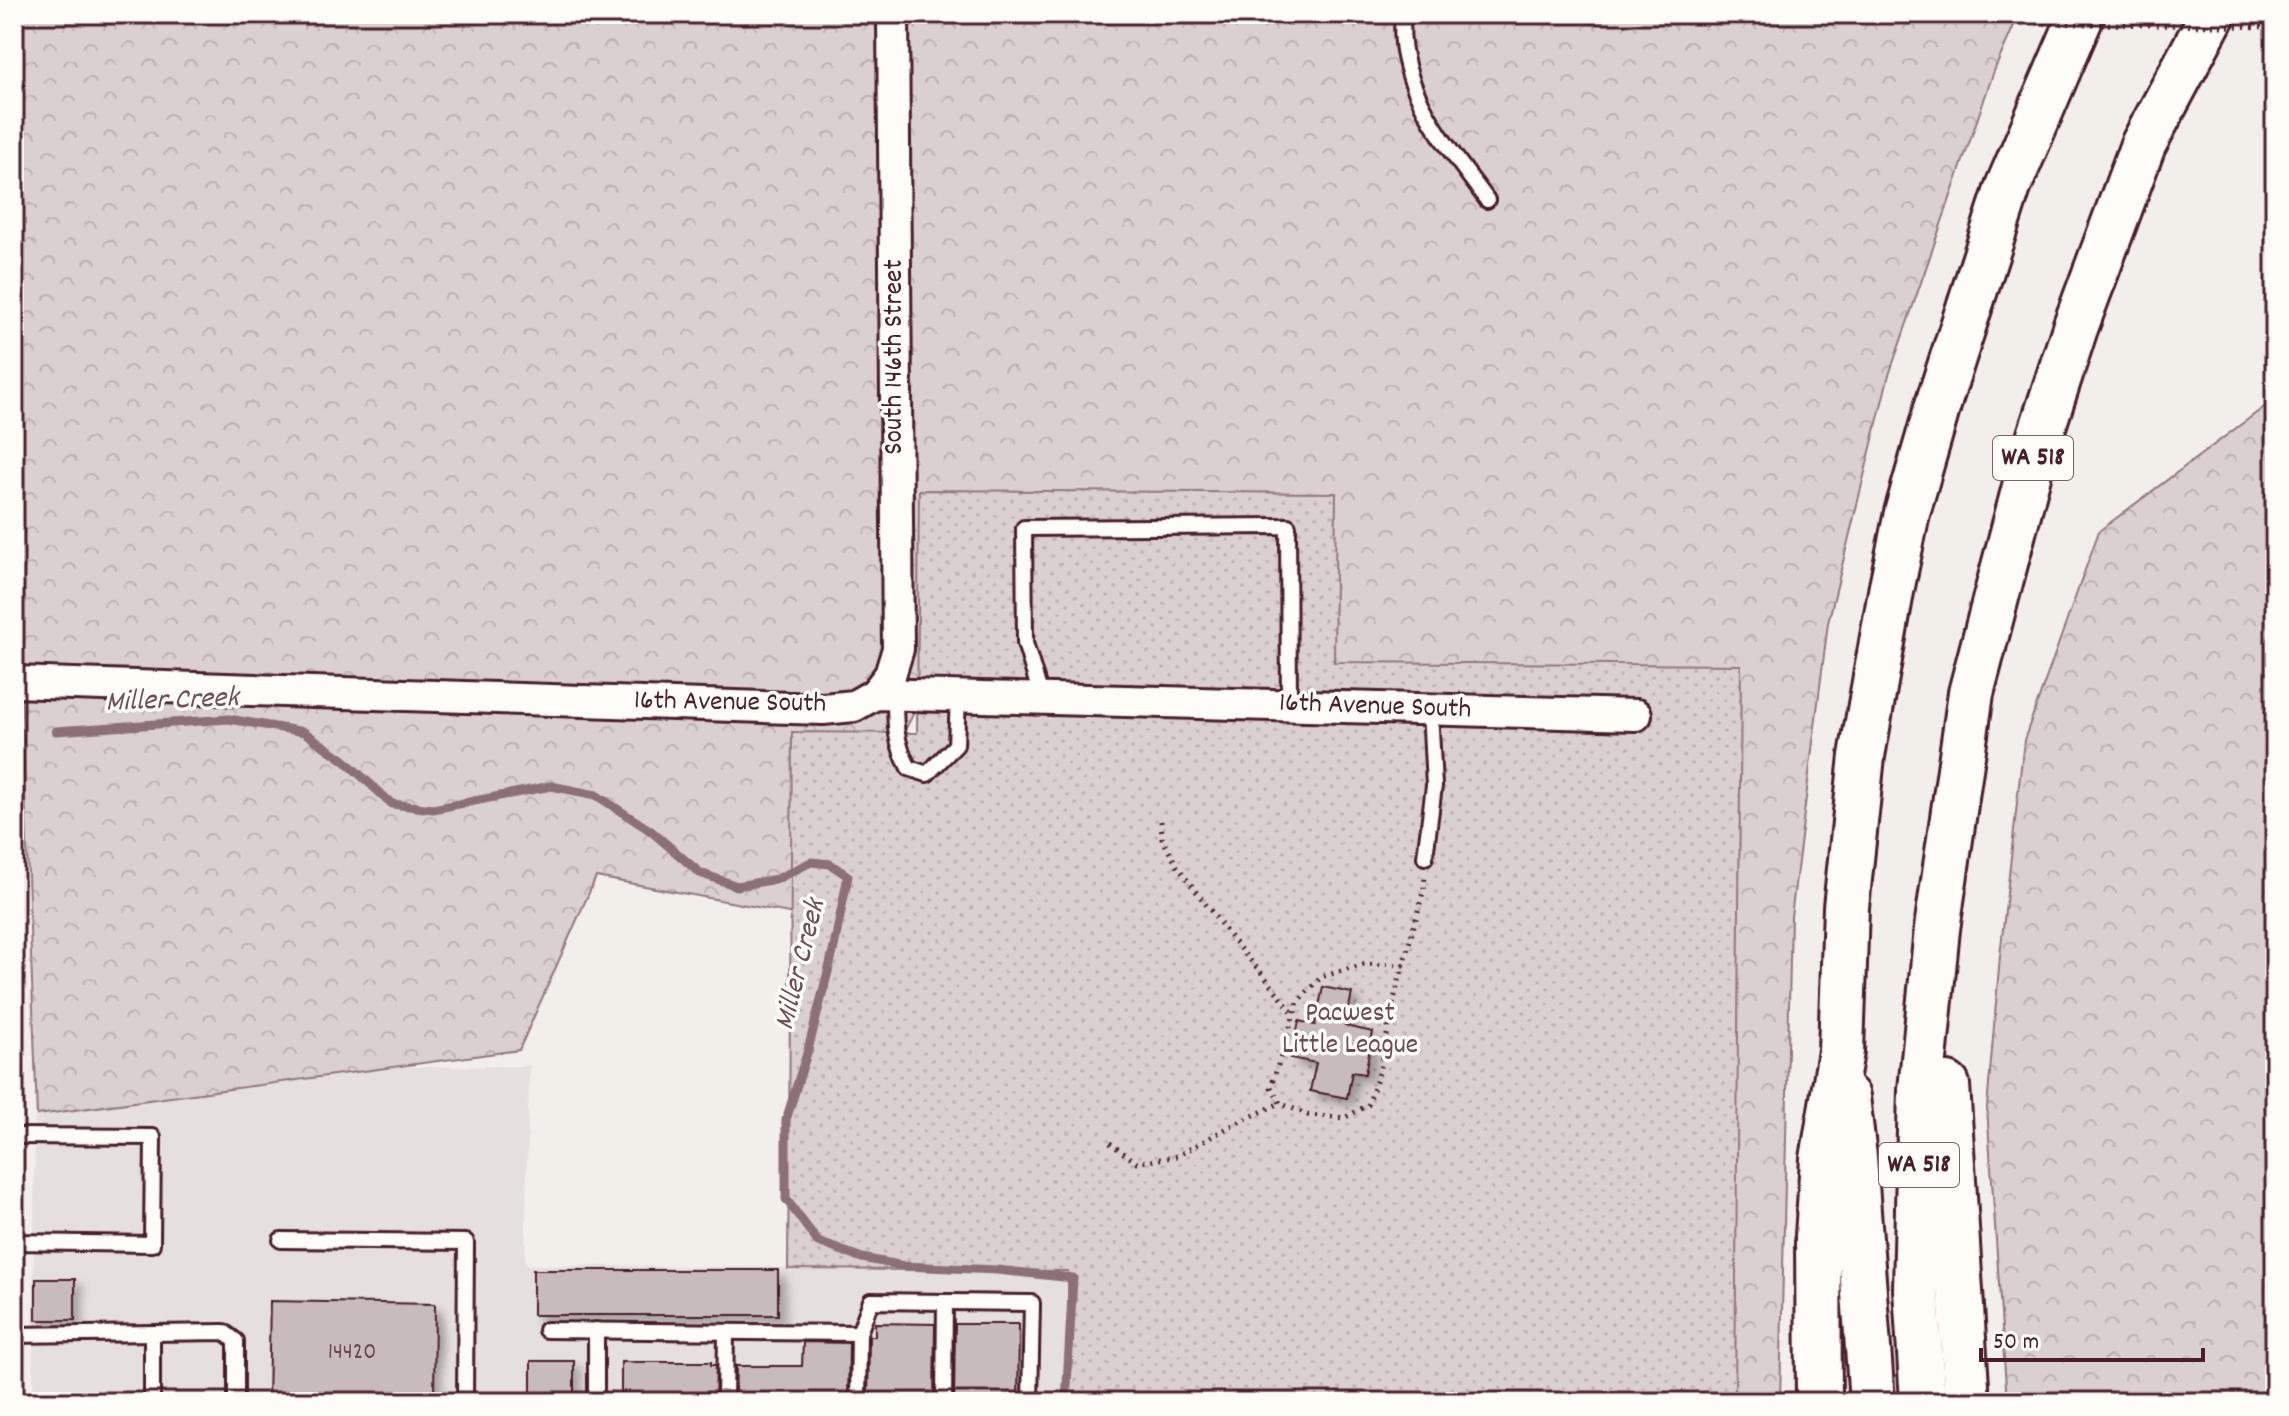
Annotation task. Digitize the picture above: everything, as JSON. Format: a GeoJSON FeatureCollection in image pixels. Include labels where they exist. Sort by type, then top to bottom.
{"type":"FeatureCollection","features":[{"type":"Feature","properties":{"kind":"highway","name":"WA 518"},"geometry":{"type":"LineString","coordinates":[[1872,1402],[1854,1157],[1841,1051],[1846,907],[1862,756],[1907,513],[1940,398],[2008,187],[2082,14]]}},
{"type":"Feature","properties":{"kind":"highway","name":"WA 518"},"geometry":{"type":"LineString","coordinates":[[1923,1402],[1916,1289],[1921,1090],[1937,929],[1971,693],[2032,460],[2075,328],[2143,145],[2213,14]]}},
{"type":"Feature","properties":{"kind":"highway"},"geometry":{"type":"LineString","coordinates":[[1937,929],[1967,1402]]}},
{"type":"Feature","properties":{"kind":"highway"},"geometry":{"type":"LineString","coordinates":[[1819,1402],[1818,1236],[1823,1159],[1841,1051]]}},
{"type":"Feature","properties":{"kind":"street","name":"South 146th Street"},"geometry":{"type":"LineString","coordinates":[[885,695],[898,649],[893,14]]}},
{"type":"Feature","properties":{"kind":"street","name":"16th Avenue South"},"geometry":{"type":"LineString","coordinates":[[14,682],[823,709],[854,706],[885,695],[1636,715]]}},
{"type":"Feature","properties":{"kind":"lane"},"geometry":{"type":"LineString","coordinates":[[1403,14],[1400,35],[1414,88],[1433,128],[1487,200]]}},
{"type":"Feature","properties":{"kind":"lane"},"geometry":{"type":"LineString","coordinates":[[1042,699],[1025,643],[1024,528],[1288,526],[1289,706]]}},
{"type":"Feature","properties":{"kind":"lane"},"geometry":{"type":"LineString","coordinates":[[885,695],[898,748],[909,768],[927,774],[956,745],[958,697]]}},
{"type":"Feature","properties":{"kind":"lane"},"geometry":{"type":"LineString","coordinates":[[1425,857],[1434,786],[1430,710]]}},
{"type":"Feature","properties":{"kind":"lane"},"geometry":{"type":"LineString","coordinates":[[14,1136],[153,1137],[152,1244],[14,1242]]}},
{"type":"Feature","properties":{"kind":"lane"},"geometry":{"type":"LineString","coordinates":[[281,1240],[466,1242],[465,1402]]}},
{"type":"Feature","properties":{"kind":"lane"},"geometry":{"type":"LineString","coordinates":[[858,1402],[859,1333],[871,1301],[1032,1303],[1030,1402]]}},
{"type":"Feature","properties":{"kind":"lane"},"geometry":{"type":"LineString","coordinates":[[944,1402],[945,1302]]}},
{"type":"Feature","properties":{"kind":"lane"},"geometry":{"type":"LineString","coordinates":[[546,1330],[859,1333]]}},
{"type":"Feature","properties":{"kind":"lane"},"geometry":{"type":"LineString","coordinates":[[596,1330],[596,1402]]}},
{"type":"Feature","properties":{"kind":"lane"},"geometry":{"type":"LineString","coordinates":[[14,1335],[224,1332],[236,1341],[236,1402]]}},
{"type":"Feature","properties":{"kind":"lane"},"geometry":{"type":"LineString","coordinates":[[725,1402],[726,1332]]}},
{"type":"Feature","properties":{"kind":"lane"},"geometry":{"type":"LineString","coordinates":[[152,1334],[152,1402]]}},
{"type":"Feature","properties":{"kind":"path"},"geometry":{"type":"LineString","coordinates":[[1860,20],[2275,27]]}},
{"type":"Feature","properties":{"kind":"path"},"geometry":{"type":"LineString","coordinates":[[1161,821],[1162,838],[1177,866],[1293,1014]]}},
{"type":"Feature","properties":{"kind":"path"},"geometry":{"type":"LineString","coordinates":[[1404,965],[1364,964],[1321,977],[1298,1002],[1271,1087],[1280,1103],[1308,1115],[1344,1118],[1368,1105],[1380,1070],[1394,999],[1404,965],[1424,889],[1425,857]]}},
{"type":"Feature","properties":{"kind":"path"},"geometry":{"type":"LineString","coordinates":[[1110,1143],[1137,1163],[1177,1156],[1280,1103]]}},
{"type":"Feature","properties":{"kind":"shaded area"},"geometry":{"type":"Polygon","coordinates":[[[529,1066],[525,1265],[1069,1271],[1066,1402],[33,1402],[35,1071],[529,1066]]]}},
{"type":"Feature","properties":{"kind":"green space"},"geometry":{"type":"Polygon","coordinates":[[[14,14],[2019,14],[1994,71],[1888,378],[1828,623],[1791,917],[1780,1402],[1675,1402],[930,681],[810,917],[596,877],[519,1050],[37,1115],[14,500],[14,14]]]}},
{"type":"Feature","properties":{"kind":"green space"},"geometry":{"type":"Polygon","coordinates":[[[2275,399],[2275,1402],[2007,1402],[1987,1108],[2024,740],[2099,531],[2275,399]]]}},
{"type":"Feature","properties":{"kind":"green space","name":"Pacwest Little League"},"geometry":{"type":"Polygon","coordinates":[[[919,490],[1336,493],[1334,662],[1741,665],[1735,1402],[1068,1402],[1068,1271],[788,1269],[792,732],[917,733],[919,490]]]}},
{"type":"Feature","properties":{"kind":"building"},"geometry":{"type":"Polygon","coordinates":[[[1323,987],[1352,993],[1345,1026],[1373,1032],[1365,1074],[1352,1072],[1347,1098],[1310,1091],[1316,1063],[1291,1058],[1299,1021],[1315,1025],[1323,987]]]}},
{"type":"Feature","properties":{"kind":"building"},"geometry":{"type":"Polygon","coordinates":[[[533,1270],[778,1270],[778,1315],[533,1315],[533,1270]]]}},
{"type":"Feature","properties":{"kind":"building"},"geometry":{"type":"Polygon","coordinates":[[[36,1279],[75,1279],[75,1320],[36,1320],[36,1279]]]}},
{"type":"Feature","properties":{"kind":"building"},"geometry":{"type":"Polygon","coordinates":[[[270,1301],[435,1304],[434,1402],[268,1402],[270,1301]]]}},
{"type":"Feature","properties":{"kind":"building"},"geometry":{"type":"Polygon","coordinates":[[[875,1323],[935,1324],[934,1402],[868,1402],[869,1336],[875,1336],[875,1323]]]}},
{"type":"Feature","properties":{"kind":"building"},"geometry":{"type":"Polygon","coordinates":[[[955,1324],[1019,1324],[1018,1402],[954,1402],[955,1324]]]}},
{"type":"Feature","properties":{"kind":"building"},"geometry":{"type":"Polygon","coordinates":[[[803,1342],[849,1343],[848,1402],[735,1402],[736,1366],[802,1366],[803,1342]]]}},
{"type":"Feature","properties":{"kind":"building"},"geometry":{"type":"Polygon","coordinates":[[[531,1361],[574,1361],[574,1402],[531,1402],[531,1361]]]}},
{"type":"Feature","properties":{"kind":"building"},"geometry":{"type":"Polygon","coordinates":[[[621,1362],[711,1362],[711,1365],[716,1365],[715,1402],[621,1402],[621,1362]]]}},
{"type":"Feature","properties":{"kind":"waterway","name":"Miller Creek"},"geometry":{"type":"LineString","coordinates":[[56,731],[229,719],[304,732],[344,760],[392,804],[433,809],[551,786],[596,795],[651,831],[700,873],[737,886],[777,879],[811,862],[830,864],[848,876],[833,952],[786,1120],[786,1199],[818,1242],[862,1258],[904,1266],[997,1270],[1073,1278],[1066,1402]]}}]}
